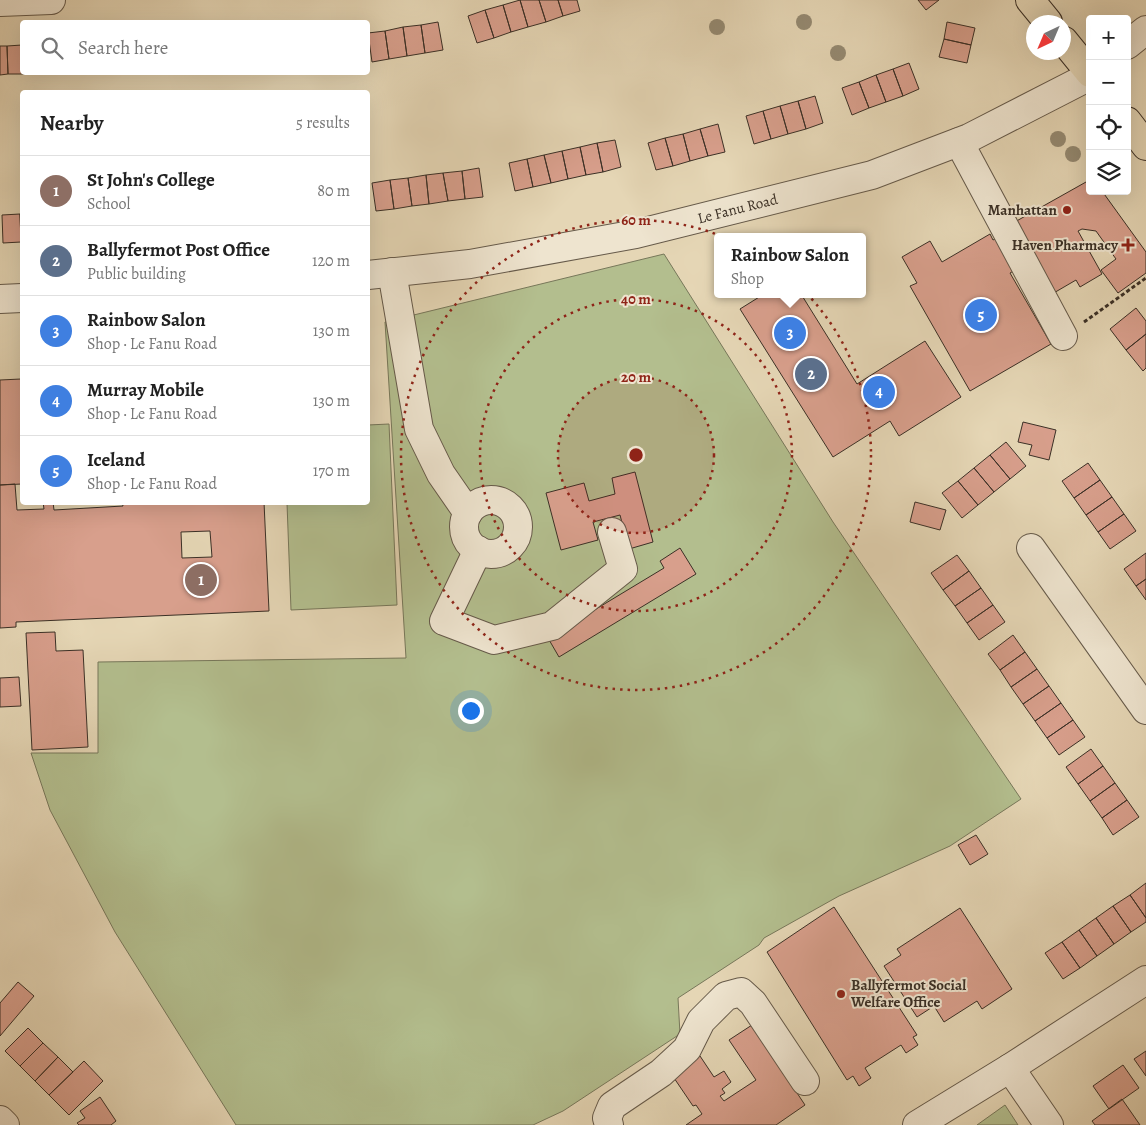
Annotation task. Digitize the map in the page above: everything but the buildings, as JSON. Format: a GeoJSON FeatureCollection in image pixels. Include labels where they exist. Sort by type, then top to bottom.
{"type":"FeatureCollection","features":[{"type":"Feature","properties":{"kind":"main road"},"geometry":{"type":"LineString","coordinates":[[1030,0],[1042,15]]}},
{"type":"Feature","properties":{"kind":"main road"},"geometry":{"type":"LineString","coordinates":[[1071,50],[1086,69]]}},
{"type":"Feature","properties":{"kind":"main road"},"geometry":{"type":"LineString","coordinates":[[1131,126],[1146,146]]}},
{"type":"Feature","properties":{"kind":"street"},"geometry":{"type":"LineString","coordinates":[[0,2],[51,0]]}},
{"type":"Feature","properties":{"kind":"street"},"geometry":{"type":"LineString","coordinates":[[1131,42],[1146,30]]}},
{"type":"Feature","properties":{"kind":"street","name":"Le Fanu Road"},"geometry":{"type":"LineString","coordinates":[[380,274],[470,264],[636,234],[872,175],[959,142],[1086,76]]}},
{"type":"Feature","properties":{"kind":"street"},"geometry":{"type":"LineString","coordinates":[[959,142],[1063,336]]}},
{"type":"Feature","properties":{"kind":"street"},"geometry":{"type":"LineString","coordinates":[[380,274],[419,429],[441,474],[468,513]]}},
{"type":"Feature","properties":{"kind":"street"},"geometry":{"type":"LineString","coordinates":[[0,299],[20,298]]}},
{"type":"Feature","properties":{"kind":"street"},"geometry":{"type":"LineString","coordinates":[[490,500],[506,504],[517,518],[516,536],[504,550],[496,553],[478,550],[471,544],[465,529],[468,513],[474,506],[490,500]]}},
{"type":"Feature","properties":{"kind":"street"},"geometry":{"type":"LineString","coordinates":[[478,550],[444,621],[494,640],[552,626],[623,569],[612,532]]}},
{"type":"Feature","properties":{"kind":"street"},"geometry":{"type":"LineString","coordinates":[[1031,548],[1146,710]]}},
{"type":"Feature","properties":{"kind":"street"},"geometry":{"type":"LineString","coordinates":[[917,1125],[1010,1068],[1146,980]]}},
{"type":"Feature","properties":{"kind":"street"},"geometry":{"type":"LineString","coordinates":[[609,1125],[607,1118],[612,1106],[661,1073],[687,1049],[701,1021],[726,996],[741,992],[753,1003],[804,1081]]}},
{"type":"Feature","properties":{"kind":"street"},"geometry":{"type":"LineString","coordinates":[[1010,1068],[1049,1125]]}},
{"type":"Feature","properties":{"kind":"street"},"geometry":{"type":"LineString","coordinates":[[0,1120],[5,1125]]}},
{"type":"Feature","properties":{"kind":"path"},"geometry":{"type":"LineString","coordinates":[[1063,336],[1146,278]]}},
{"type":"Feature","properties":{"kind":"green space"},"geometry":{"type":"Polygon","coordinates":[[[664,254],[833,522],[1021,799],[950,846],[839,896],[764,938],[759,945],[678,998],[680,1034],[563,1111],[533,1125],[236,1125],[115,932],[50,810],[31,753],[98,753],[98,662],[406,658],[385,322],[664,254]]]}},
{"type":"Feature","properties":{"kind":"green space"},"geometry":{"type":"Polygon","coordinates":[[[389,424],[397,605],[291,610],[287,505],[370,505],[370,425],[389,424]]]}},
{"type":"Feature","properties":{"kind":"green space"},"geometry":{"type":"Polygon","coordinates":[[[1005,1105],[1018,1125],[977,1125],[1005,1105]]]}},
{"type":"Feature","properties":{"kind":"place","name":"Manhattan"},"geometry":{"type":"Point","coordinates":[1067,210]}},
{"type":"Feature","properties":{"kind":"place","name":"Haven Pharmacy"},"geometry":{"type":"Point","coordinates":[1128,245]}},
{"type":"Feature","properties":{"kind":"place","name":"Iceland"},"geometry":{"type":"Point","coordinates":[981,315]}},
{"type":"Feature","properties":{"kind":"place","name":"Rainbow Salon"},"geometry":{"type":"Point","coordinates":[790,333]}},
{"type":"Feature","properties":{"kind":"place","name":"Ballyfermot Post Office"},"geometry":{"type":"Point","coordinates":[811,374]}},
{"type":"Feature","properties":{"kind":"place","name":"Murray Mobile"},"geometry":{"type":"Point","coordinates":[879,392]}},
{"type":"Feature","properties":{"kind":"place","name":"St John's College"},"geometry":{"type":"Point","coordinates":[201,580]}},
{"type":"Feature","properties":{"kind":"place","name":"Ballyfermot Social Welfare Office"},"geometry":{"type":"Point","coordinates":[841,994]}}]}
